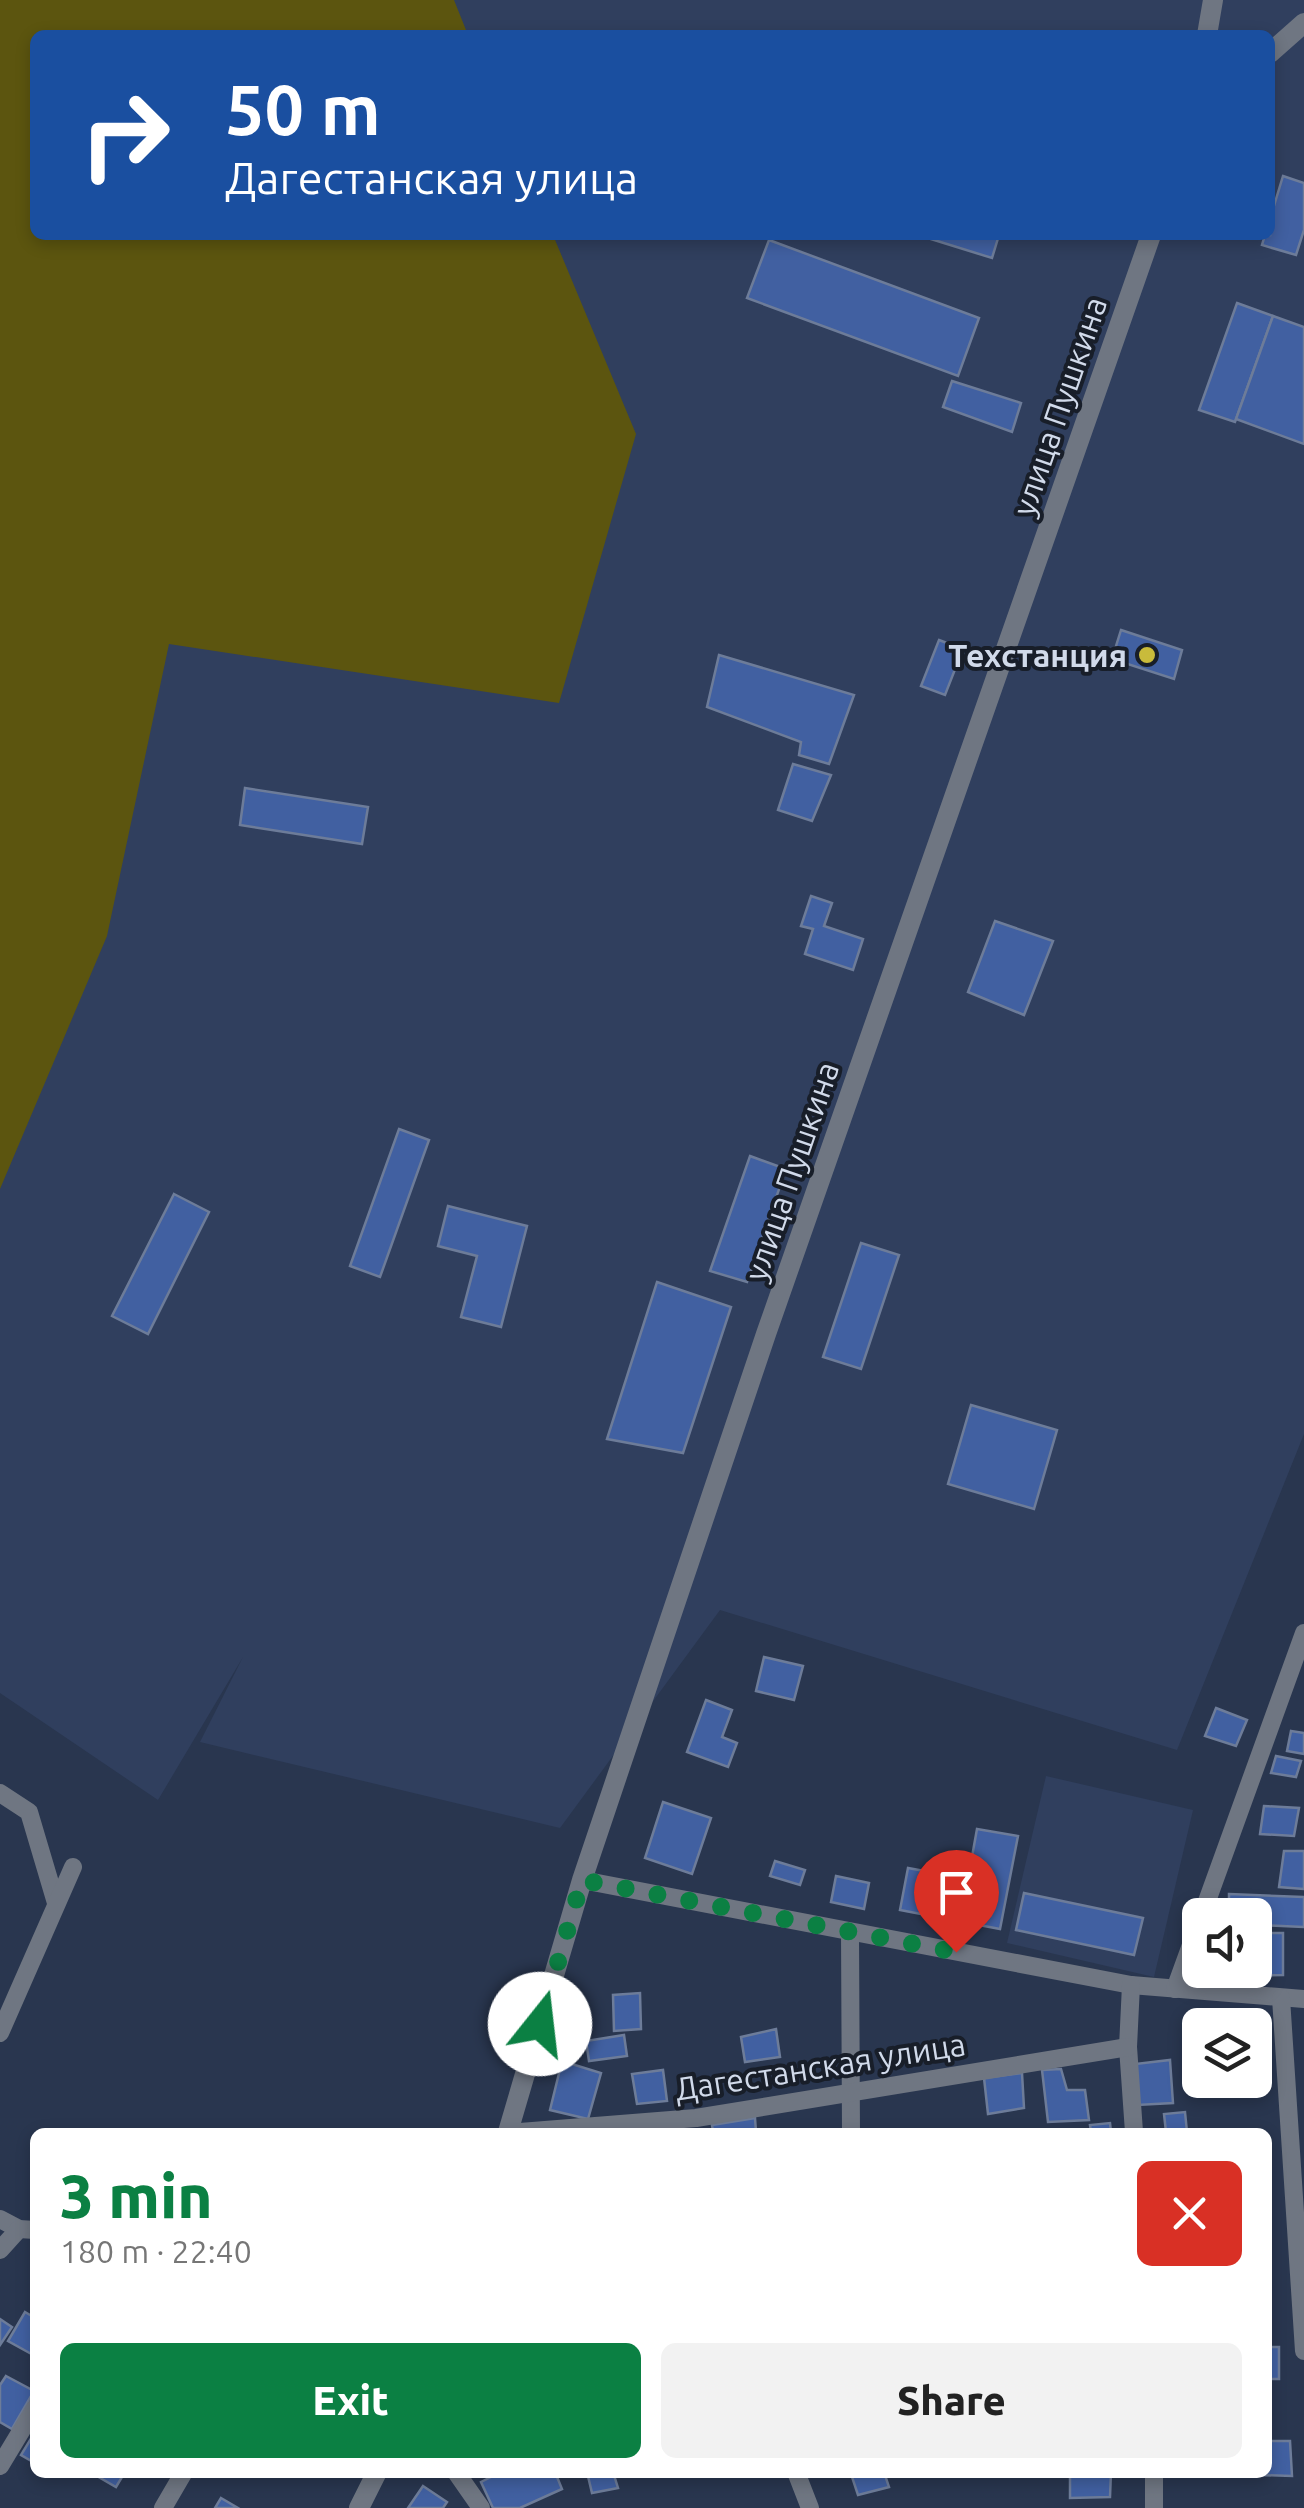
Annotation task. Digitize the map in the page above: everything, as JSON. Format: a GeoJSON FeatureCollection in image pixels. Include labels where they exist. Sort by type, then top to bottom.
{"type":"FeatureCollection","features":[{"type":"Feature","properties":{"kind":"street"},"geometry":{"type":"LineString","coordinates":[[1275,48],[1304,23]]}},
{"type":"Feature","properties":{"kind":"street","name":"улица Пушкина"},"geometry":{"type":"LineString","coordinates":[[509,2128],[582,1880],[766,1334],[1149,240]]}},
{"type":"Feature","properties":{"kind":"street"},"geometry":{"type":"LineString","coordinates":[[1208,1898],[1304,1634]]}},
{"type":"Feature","properties":{"kind":"street"},"geometry":{"type":"LineString","coordinates":[[0,1793],[28,1812],[56,1903]]}},
{"type":"Feature","properties":{"kind":"street"},"geometry":{"type":"LineString","coordinates":[[0,2033],[73,1868]]}},
{"type":"Feature","properties":{"kind":"street"},"geometry":{"type":"LineString","coordinates":[[582,1880],[1131,1984],[1304,1998]]}},
{"type":"Feature","properties":{"kind":"street"},"geometry":{"type":"LineString","coordinates":[[850,1932],[851,2128]]}},
{"type":"Feature","properties":{"kind":"street"},"geometry":{"type":"LineString","coordinates":[[1175,1989],[1182,1970]]}},
{"type":"Feature","properties":{"kind":"street"},"geometry":{"type":"LineString","coordinates":[[1131,1984],[1128,2048],[1134,2128]]}},
{"type":"Feature","properties":{"kind":"street"},"geometry":{"type":"LineString","coordinates":[[1281,1998],[1304,2351]]}},
{"type":"Feature","properties":{"kind":"street","name":"Дагестанская улица"},"geometry":{"type":"LineString","coordinates":[[622,2128],[698,2125],[850,2094],[1128,2048]]}},
{"type":"Feature","properties":{"kind":"street"},"geometry":{"type":"LineString","coordinates":[[0,2219],[27,2230]]}},
{"type":"Feature","properties":{"kind":"street"},"geometry":{"type":"LineString","coordinates":[[0,2250],[27,2230]]}},
{"type":"Feature","properties":{"kind":"street"},"geometry":{"type":"LineString","coordinates":[[0,2466],[30,2416]]}},
{"type":"Feature","properties":{"kind":"street"},"geometry":{"type":"LineString","coordinates":[[163,2508],[180,2478]]}},
{"type":"Feature","properties":{"kind":"street"},"geometry":{"type":"LineString","coordinates":[[359,2508],[374,2478]]}},
{"type":"Feature","properties":{"kind":"street"},"geometry":{"type":"LineString","coordinates":[[461,2478],[481,2508]]}},
{"type":"Feature","properties":{"kind":"street"},"geometry":{"type":"LineString","coordinates":[[798,2478],[810,2508]]}},
{"type":"Feature","properties":{"kind":"street"},"geometry":{"type":"LineString","coordinates":[[1154,2478],[1154,2508]]}},
{"type":"Feature","properties":{"kind":"shaded area"},"geometry":{"type":"Polygon","coordinates":[[[0,0],[454,0],[466,30],[30,30],[30,240],[555,240],[636,434],[559,703],[169,644],[107,936],[0,1189],[0,0]]]}},
{"type":"Feature","properties":{"kind":"shaded area"},"geometry":{"type":"Polygon","coordinates":[[[440,0],[1304,0],[1304,1434],[1177,1750],[720,1610],[560,1828],[200,1742],[243,1657],[158,1800],[0,1693],[0,1133],[143,631],[522,240],[1275,240],[1275,30],[451,30],[440,0]]]}},
{"type":"Feature","properties":{"kind":"shaded area"},"geometry":{"type":"Polygon","coordinates":[[[1046,1776],[1193,1810],[1154,1977],[1007,1943],[1046,1776]]]}},
{"type":"Feature","properties":{"kind":"building"},"geometry":{"type":"Polygon","coordinates":[[[1283,176],[1304,183],[1304,230],[1296,255],[1262,245],[1264,240],[1275,240],[1275,202],[1283,176]]]}},
{"type":"Feature","properties":{"kind":"building"},"geometry":{"type":"Polygon","coordinates":[[[769,240],[979,318],[958,376],[747,298],[769,240]]]}},
{"type":"Feature","properties":{"kind":"building"},"geometry":{"type":"Polygon","coordinates":[[[934,240],[997,240],[992,258],[934,240]]]}},
{"type":"Feature","properties":{"kind":"building"},"geometry":{"type":"Polygon","coordinates":[[[1237,303],[1273,316],[1235,422],[1199,410],[1237,303]]]}},
{"type":"Feature","properties":{"kind":"building"},"geometry":{"type":"Polygon","coordinates":[[[1273,316],[1304,327],[1304,444],[1236,419],[1273,316]]]}},
{"type":"Feature","properties":{"kind":"building"},"geometry":{"type":"Polygon","coordinates":[[[952,381],[1021,403],[1012,432],[943,407],[952,381]]]}},
{"type":"Feature","properties":{"kind":"building","name":"Техстанция"},"geometry":{"type":"Polygon","coordinates":[[[1121,630],[1182,650],[1174,679],[1112,659],[1121,630]]]}},
{"type":"Feature","properties":{"kind":"building"},"geometry":{"type":"Polygon","coordinates":[[[939,640],[963,649],[945,695],[921,686],[939,640]]]}},
{"type":"Feature","properties":{"kind":"building"},"geometry":{"type":"Polygon","coordinates":[[[719,655],[854,695],[829,764],[799,755],[801,742],[707,707],[719,655]]]}},
{"type":"Feature","properties":{"kind":"building"},"geometry":{"type":"Polygon","coordinates":[[[793,764],[831,775],[812,821],[778,810],[793,764]]]}},
{"type":"Feature","properties":{"kind":"building"},"geometry":{"type":"Polygon","coordinates":[[[245,788],[368,807],[362,844],[240,825],[245,788]]]}},
{"type":"Feature","properties":{"kind":"building"},"geometry":{"type":"Polygon","coordinates":[[[811,896],[832,903],[824,926],[863,939],[853,970],[805,954],[813,929],[801,926],[811,896]]]}},
{"type":"Feature","properties":{"kind":"building"},"geometry":{"type":"Polygon","coordinates":[[[995,921],[1053,941],[1024,1015],[968,992],[995,921]]]}},
{"type":"Feature","properties":{"kind":"building"},"geometry":{"type":"Polygon","coordinates":[[[399,1129],[429,1140],[380,1277],[350,1266],[399,1129]]]}},
{"type":"Feature","properties":{"kind":"building"},"geometry":{"type":"Polygon","coordinates":[[[750,1156],[786,1169],[747,1282],[710,1271],[750,1156]]]}},
{"type":"Feature","properties":{"kind":"building"},"geometry":{"type":"Polygon","coordinates":[[[174,1194],[209,1212],[148,1334],[112,1316],[174,1194]]]}},
{"type":"Feature","properties":{"kind":"building"},"geometry":{"type":"Polygon","coordinates":[[[448,1206],[527,1226],[501,1327],[461,1317],[477,1256],[438,1246],[448,1206]]]}},
{"type":"Feature","properties":{"kind":"building"},"geometry":{"type":"Polygon","coordinates":[[[861,1243],[899,1255],[861,1369],[823,1357],[861,1243]]]}},
{"type":"Feature","properties":{"kind":"building"},"geometry":{"type":"Polygon","coordinates":[[[657,1282],[731,1307],[683,1453],[607,1439],[657,1282]]]}},
{"type":"Feature","properties":{"kind":"building"},"geometry":{"type":"Polygon","coordinates":[[[971,1405],[1057,1430],[1034,1509],[948,1484],[971,1405]]]}},
{"type":"Feature","properties":{"kind":"building"},"geometry":{"type":"Polygon","coordinates":[[[764,1657],[803,1666],[794,1700],[756,1691],[764,1657]]]}},
{"type":"Feature","properties":{"kind":"building"},"geometry":{"type":"Polygon","coordinates":[[[706,1700],[732,1710],[722,1737],[737,1743],[728,1767],[687,1752],[706,1700]]]}},
{"type":"Feature","properties":{"kind":"building"},"geometry":{"type":"Polygon","coordinates":[[[1216,1708],[1247,1720],[1236,1746],[1205,1736],[1216,1708]]]}},
{"type":"Feature","properties":{"kind":"building"},"geometry":{"type":"Polygon","coordinates":[[[1291,1731],[1304,1733],[1304,1754],[1287,1751],[1291,1731]]]}},
{"type":"Feature","properties":{"kind":"building"},"geometry":{"type":"Polygon","coordinates":[[[1276,1756],[1301,1761],[1296,1777],[1271,1773],[1276,1756]]]}},
{"type":"Feature","properties":{"kind":"building"},"geometry":{"type":"Polygon","coordinates":[[[663,1802],[711,1818],[692,1874],[645,1858],[663,1802]]]}},
{"type":"Feature","properties":{"kind":"building"},"geometry":{"type":"Polygon","coordinates":[[[1264,1806],[1299,1808],[1294,1836],[1260,1834],[1264,1806]]]}},
{"type":"Feature","properties":{"kind":"building"},"geometry":{"type":"Polygon","coordinates":[[[977,1829],[1018,1836],[1000,1929],[900,1910],[908,1868],[968,1879],[977,1829]]]}},
{"type":"Feature","properties":{"kind":"building"},"geometry":{"type":"Polygon","coordinates":[[[1284,1851],[1304,1851],[1304,1889],[1279,1887],[1284,1851]]]}},
{"type":"Feature","properties":{"kind":"building"},"geometry":{"type":"Polygon","coordinates":[[[775,1861],[805,1870],[800,1885],[770,1876],[775,1861]]]}},
{"type":"Feature","properties":{"kind":"building"},"geometry":{"type":"Polygon","coordinates":[[[836,1876],[869,1883],[864,1909],[831,1902],[836,1876]]]}},
{"type":"Feature","properties":{"kind":"building"},"geometry":{"type":"Polygon","coordinates":[[[1024,1893],[1143,1918],[1134,1955],[1016,1930],[1024,1893]]]}},
{"type":"Feature","properties":{"kind":"building"},"geometry":{"type":"Polygon","coordinates":[[[1229,1894],[1304,1897],[1304,1927],[1272,1926],[1272,1898],[1229,1898],[1229,1894]]]}},
{"type":"Feature","properties":{"kind":"building"},"geometry":{"type":"Polygon","coordinates":[[[1272,1933],[1283,1933],[1283,1975],[1272,1975],[1272,1933]]]}},
{"type":"Feature","properties":{"kind":"building"},"geometry":{"type":"Polygon","coordinates":[[[640,1993],[641,2029],[614,2031],[613,1995],[640,1993]]]}},
{"type":"Feature","properties":{"kind":"building"},"geometry":{"type":"Polygon","coordinates":[[[776,2029],[780,2057],[745,2062],[741,2037],[776,2029]]]}},
{"type":"Feature","properties":{"kind":"building"},"geometry":{"type":"Polygon","coordinates":[[[624,2035],[627,2056],[589,2061],[586,2041],[624,2035]]]}},
{"type":"Feature","properties":{"kind":"building"},"geometry":{"type":"Polygon","coordinates":[[[1170,2060],[1173,2103],[1137,2105],[1135,2064],[1170,2060]]]}},
{"type":"Feature","properties":{"kind":"building"},"geometry":{"type":"Polygon","coordinates":[[[562,2061],[601,2073],[588,2119],[550,2110],[562,2061]]]}},
{"type":"Feature","properties":{"kind":"building"},"geometry":{"type":"Polygon","coordinates":[[[1061,2069],[1067,2090],[1085,2090],[1089,2120],[1048,2122],[1042,2070],[1061,2069]]]}},
{"type":"Feature","properties":{"kind":"building"},"geometry":{"type":"Polygon","coordinates":[[[663,2070],[667,2101],[637,2104],[632,2074],[663,2070]]]}},
{"type":"Feature","properties":{"kind":"building"},"geometry":{"type":"Polygon","coordinates":[[[1022,2073],[1024,2108],[988,2114],[984,2078],[1022,2073]]]}},
{"type":"Feature","properties":{"kind":"building"},"geometry":{"type":"Polygon","coordinates":[[[1185,2112],[1187,2128],[1166,2128],[1164,2114],[1185,2112]]]}},
{"type":"Feature","properties":{"kind":"building"},"geometry":{"type":"Polygon","coordinates":[[[755,2118],[756,2128],[712,2128],[712,2125],[755,2118]]]}},
{"type":"Feature","properties":{"kind":"building"},"geometry":{"type":"Polygon","coordinates":[[[1110,2123],[1111,2128],[1090,2128],[1090,2125],[1110,2123]]]}},
{"type":"Feature","properties":{"kind":"building"},"geometry":{"type":"Polygon","coordinates":[[[25,2312],[30,2315],[30,2353],[8,2341],[25,2312]]]}},
{"type":"Feature","properties":{"kind":"building"},"geometry":{"type":"Polygon","coordinates":[[[0,2319],[12,2327],[0,2345],[0,2319]]]}},
{"type":"Feature","properties":{"kind":"building"},"geometry":{"type":"Polygon","coordinates":[[[1272,2347],[1279,2347],[1279,2379],[1272,2379],[1272,2347]]]}},
{"type":"Feature","properties":{"kind":"building"},"geometry":{"type":"Polygon","coordinates":[[[6,2376],[30,2389],[30,2398],[12,2429],[0,2422],[0,2385],[6,2376]]]}},
{"type":"Feature","properties":{"kind":"building"},"geometry":{"type":"Polygon","coordinates":[[[30,2440],[30,2460],[21,2455],[30,2440]]]}},
{"type":"Feature","properties":{"kind":"building"},"geometry":{"type":"Polygon","coordinates":[[[1272,2441],[1290,2441],[1292,2476],[1272,2475],[1272,2441]]]}},
{"type":"Feature","properties":{"kind":"building"},"geometry":{"type":"Polygon","coordinates":[[[100,2478],[121,2478],[116,2487],[100,2478]]]}},
{"type":"Feature","properties":{"kind":"building"},"geometry":{"type":"Polygon","coordinates":[[[489,2478],[557,2478],[562,2489],[520,2508],[493,2508],[481,2482],[489,2478]]]}},
{"type":"Feature","properties":{"kind":"building"},"geometry":{"type":"Polygon","coordinates":[[[588,2478],[615,2478],[618,2488],[592,2493],[588,2478]]]}},
{"type":"Feature","properties":{"kind":"building"},"geometry":{"type":"Polygon","coordinates":[[[852,2478],[886,2478],[889,2487],[858,2495],[852,2478]]]}},
{"type":"Feature","properties":{"kind":"building"},"geometry":{"type":"Polygon","coordinates":[[[1070,2478],[1111,2478],[1110,2497],[1070,2498],[1070,2478]]]}},
{"type":"Feature","properties":{"kind":"building"},"geometry":{"type":"Polygon","coordinates":[[[423,2486],[447,2502],[443,2508],[408,2508],[423,2486]]]}},
{"type":"Feature","properties":{"kind":"building"},"geometry":{"type":"Polygon","coordinates":[[[221,2498],[238,2508],[215,2508],[221,2498]]]}},
{"type":"Feature","properties":{"kind":"place","name":"Техстанция"},"geometry":{"type":"Point","coordinates":[1147,655]}},
{"type":"Feature","properties":{"kind":"route"},"geometry":{"type":"LineString","coordinates":[[540,2024],[582,1880],[956,1952]]}}]}
